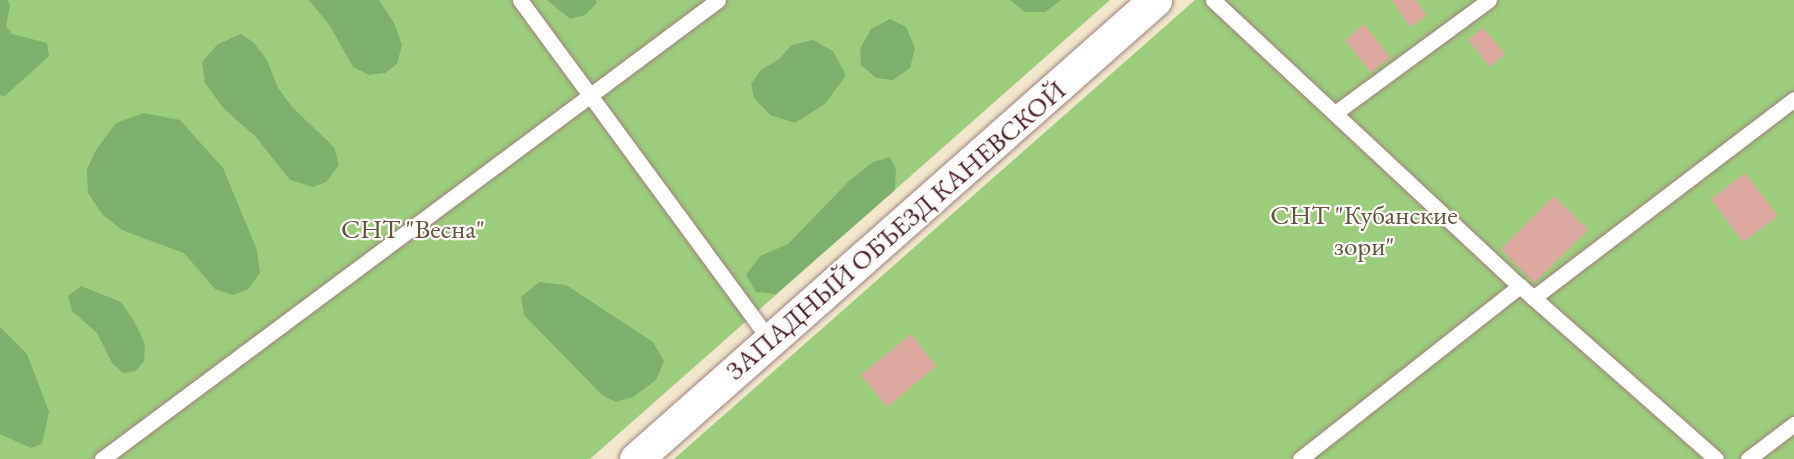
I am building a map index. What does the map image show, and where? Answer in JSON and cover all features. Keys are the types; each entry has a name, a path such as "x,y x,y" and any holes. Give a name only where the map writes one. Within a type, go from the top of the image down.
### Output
{"main road":[{"name":"ЗАПАДНЫЙ ОБЪЕЗД КАНЕВСКОЙ","path":"636,459 1155,0"}],"lane":[{"path":"520,0 770,340"},
{"path":"102,459 592,98 718,0"},
{"path":"1213,0 1533,298 1716,459"},
{"path":"1335,113 1489,0"},
{"path":"1533,298 1794,99"},
{"path":"1300,459 1520,286"},
{"path":"1748,459 1794,424"}],"green space":[{"name":"СНТ \"Весна\"","path":"0,0 1110,0 590,459 0,459"},
{"path":"0,0 7,0 10,5 6,26 12,34 47,43 49,56 5,96 0,95"},
{"path":"309,0 379,0 394,23 402,45 397,64 385,73 369,75 353,67 330,26"},
{"path":"547,0 596,0 597,3 585,15 570,19"},
{"path":"1010,0 1061,0 1045,12 1025,12"},
{"name":"СНТ \"Кубанские зори\"","path":"1195,0 1794,0 1794,459 674,459"},
{"path":"890,19 906,27 915,48 910,68 893,80 876,78 861,65 860,49 871,29"},
{"path":"241,34 253,42 267,60 278,88 293,108 334,147 339,165 326,182 313,187 290,180 255,136 224,109 205,83 202,62 218,44"},
{"path":"813,40 833,51 846,75 826,103 795,123 770,115 754,98 751,84 761,70 779,59 792,45"},
{"path":"144,113 180,120 223,168 257,250 260,273 248,289 233,295 215,289 184,253 122,230 102,214 88,193 87,169 96,150 116,123"},
{"path":"890,157 896,169 895,190 776,294 756,292 746,275 760,256 788,244 848,182 873,162"},
{"path":"539,282 566,285 653,342 664,361 656,380 633,397 616,402 602,395 524,315 521,297"},
{"path":"81,286 121,302 134,321 145,344 144,361 136,371 123,373 112,363 97,333 72,311 68,296"},
{"path":"0,327 27,354 49,412 42,444 31,448 0,434"}],"building":[{"path":"1392,0 1416,0 1427,16 1410,27"},
{"path":"1364,24 1390,57 1371,73 1345,40"},
{"path":"1483,28 1505,54 1490,67 1468,40"},
{"path":"1745,173 1778,216 1743,242 1711,199"},
{"path":"1554,196 1588,230 1534,283 1501,249"},
{"path":"911,334 936,366 887,407 861,375"}]}
